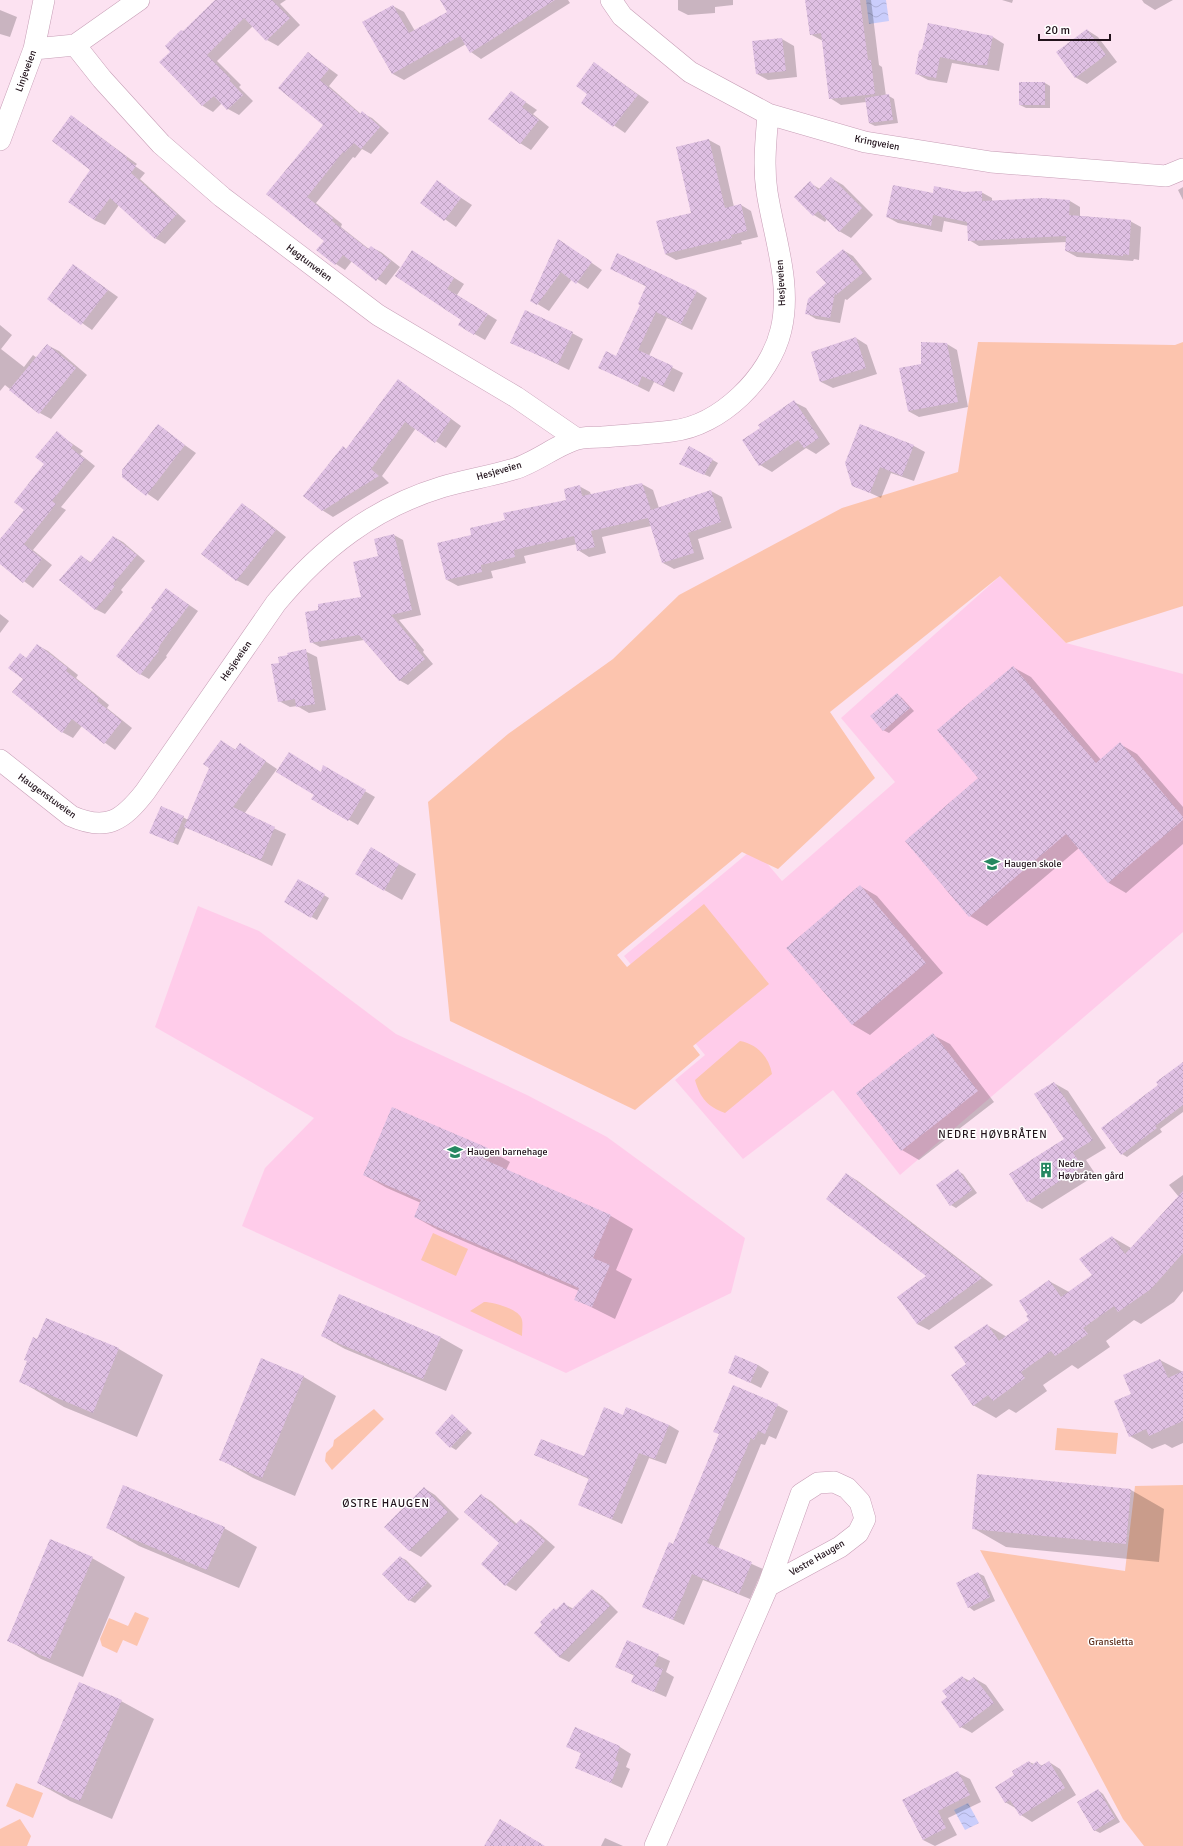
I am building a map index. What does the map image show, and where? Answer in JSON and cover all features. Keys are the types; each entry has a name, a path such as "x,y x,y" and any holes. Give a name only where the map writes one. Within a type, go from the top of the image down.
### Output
{"street":[{"name":"Linjeveien","path":"0,140 34,49 44,0"},
{"path":"34,49 74,45 139,0"},
{"name":"Kringveien","path":"611,0 622,16 690,72 768,114 865,142 991,162 1166,176 1183,169"},
{"name":"Høgtunveien","path":"74,45 102,79 161,144 222,197 378,315 516,397 577,439"},
{"name":"Hesjeveien","path":"121,818 132,808 145,792 276,603 300,574 335,543 369,519 401,502 442,487 516,468 577,439 675,431 707,421 728,407 749,389 771,357 781,331 784,300 783,277 767,191 765,165 768,114"},
{"name":"Haugenstuveien","path":"0,760 71,816 82,821 96,823 111,822 121,818"},
{"name":"Vestre Haugen","path":"655,1846 768,1586 801,1494 818,1483 834,1482 847,1488 860,1502 865,1519 858,1533 840,1547 768,1586"}],"shaded area":[{"name":"Haugen skole","path":"1000,576 1066,643 1183,674 1183,932 900,1175 833,1090 743,1159 675,1080 705,1055 624,956 754,848 782,881 895,782 841,718"},
{"name":"Haugen barnehage","path":"198,906 259,931 396,1034 527,1095 607,1137 745,1238 731,1293 566,1373 242,1226 265,1168 314,1118 155,1027"}],"green space":[{"path":"978,342 1175,345 1183,342 1183,606 1066,643 1000,576 830,712 875,778 778,869 742,852 617,955 627,967 704,904 769,984 693,1046 700,1055 635,1110 450,1021 428,802 508,734 613,659 679,595 842,508 958,472"},
{"path":"740,1041 752,1045 761,1052 768,1062 772,1074 725,1113 709,1105 699,1092 695,1080"},
{"path":"433,1233 468,1249 456,1276 421,1260"},
{"path":"484,1302 493,1303 511,1309 520,1316 522,1320 522,1336 470,1311"},
{"path":"374,1409 384,1419 332,1470 325,1461 326,1453 333,1446 334,1440"},
{"path":"1057,1428 1118,1433 1116,1454 1055,1450"},
{"name":"Gransletta","path":"1183,1485 1183,1846 1144,1846 1123,1819 980,1550 1125,1571 1135,1486"},
{"path":"135,1612 149,1618 137,1646 123,1640 117,1653 102,1646 100,1639 109,1618 128,1626"},
{"path":"16,1783 43,1793 33,1818 6,1806"},
{"path":"20,1819 31,1836 27,1846 0,1846 0,1829"}],"water":[{"path":"866,0 886,0 889,21 869,24"},
{"path":"968,1803 979,1823 965,1830 954,1810"}],"building":[{"path":"215,0 272,0 290,18 266,41 244,18 207,55 231,79 229,80 243,95 227,110 214,96 202,106 159,62 170,52 165,46"},
{"path":"440,0 555,0 470,53 460,36 392,74 362,22 393,5 409,33 447,12"},
{"path":"805,0 860,0 868,60 871,60 875,94 829,99 821,33 810,35"},
{"path":"928,23 993,36 987,65 979,65 940,57 936,78 915,74 919,51 922,49"},
{"path":"1087,29 1106,55 1075,78 1056,52"},
{"path":"782,38 786,71 756,74 752,41"},
{"path":"308,52 329,69 320,80 360,114 362,111 380,127 361,149 354,143 344,153 343,152 307,197 333,218 332,221 368,249 371,246 391,261 376,281 343,255 335,265 316,250 324,241 266,194 323,125 278,88"},
{"path":"594,62 638,95 613,127 581,103 587,94 576,86"},
{"path":"1019,82 1045,82 1045,105 1019,105"},
{"path":"511,91 526,102 522,107 539,120 520,144 488,119"},
{"path":"889,94 893,120 869,123 865,98"},
{"path":"71,115 127,157 126,159 136,166 131,173 177,214 155,239 110,198 94,220 68,202 90,170 52,141"},
{"path":"709,139 725,208 741,204 747,231 731,235 732,238 665,254 656,221 691,213 676,147"},
{"path":"831,177 862,208 839,232 818,211 813,216 794,197 810,181 818,190"},
{"path":"437,180 461,198 444,221 420,203"},
{"path":"893,185 933,193 934,186 964,192 982,191 982,201 1042,198 1070,200 1069,215 1131,220 1129,255 1123,254 1123,256 1065,251 1066,236 968,241 967,222 933,215 931,226 886,217"},
{"path":"558,239 592,262 576,284 561,272 537,305 530,301"},
{"path":"843,249 863,273 836,295 835,293 830,318 805,314 808,299 826,283 816,272"},
{"path":"412,250 454,278 447,289 488,314 474,335 458,325 461,320 395,276"},
{"path":"617,253 697,291 681,324 656,312 638,350 673,366 663,386 642,376 638,386 598,368 606,351 616,356 640,305 638,304 646,286 610,269"},
{"path":"73,264 108,290 81,325 47,299"},
{"path":"525,310 573,332 558,364 510,343"},
{"path":"856,337 866,368 820,382 811,352"},
{"path":"921,342 947,343 958,402 908,411 899,368 921,364"},
{"path":"47,344 76,368 39,414 9,390"},
{"path":"398,379 451,419 435,443 405,422 371,469 379,476 322,511 303,496 343,446 346,449"},
{"path":"794,400 819,438 804,448 798,440 759,466 742,440 760,428 758,425"},
{"path":"158,424 185,445 146,496 122,477 122,470"},
{"path":"860,424 914,445 902,476 880,467 870,493 852,486 845,463"},
{"path":"57,431 73,445 71,448 85,459 52,501 56,504 24,544 42,559 23,583 0,564 0,539 24,510 14,502 44,464 35,457"},
{"path":"689,446 713,459 704,475 679,464"},
{"path":"642,483 651,510 711,490 721,522 688,533 694,553 662,563 648,518 591,531 595,547 577,551 574,536 514,550 515,557 481,565 482,572 446,580 437,543 471,535 470,528 505,520 503,513 566,500 564,489 580,485 582,496"},
{"path":"242,503 276,530 236,581 201,554"},
{"path":"394,534 412,610 391,615 416,645 415,647 425,659 399,681 359,635 310,643 305,612 318,610 318,604 361,597 353,562 378,556 374,539"},
{"path":"113,536 137,555 113,584 115,586 95,610 59,580 81,555 90,563"},
{"path":"166,588 189,605 160,645 159,651 140,675 116,656 153,609 151,608"},
{"path":"37,644 68,668 66,671 99,698 97,701 122,721 104,744 72,719 62,733 12,692 23,679 8,668 20,653 26,658"},
{"path":"306,649 315,704 296,707 295,699 278,702 271,664 279,663 278,657 288,655 287,653"},
{"path":"1013,666 1096,763 1120,742 1183,817 1183,820 1108,883 1066,834 969,917 905,841 978,778 937,730"},
{"path":"897,693 910,708 883,731 870,716"},
{"path":"221,740 235,750 240,743 266,761 233,807 275,827 261,860 184,827 209,768 203,764"},
{"path":"289,752 321,772 323,765 366,790 348,821 311,799 314,795 276,772"},
{"path":"161,806 184,816 173,843 149,833"},
{"path":"371,847 399,864 384,891 355,874"},
{"path":"298,879 325,894 311,918 284,902"},
{"path":"860,885 926,963 852,1025 786,948"},
{"path":"933,1033 978,1091 901,1151 856,1093"},
{"path":"1183,1062 1183,1105 1155,1126 1157,1128 1121,1155 1101,1128 1158,1085 1156,1082"},
{"path":"1054,1082 1093,1140 1073,1152 1082,1167 1027,1202 1009,1174 1064,1139 1034,1094"},
{"path":"392,1107 488,1148 483,1159 611,1215 593,1258 610,1265 592,1307 574,1300 579,1288 414,1217 421,1200 363,1175"},
{"path":"958,1169 972,1190 950,1206 936,1185"},
{"path":"846,1173 982,1278 917,1324 897,1297 926,1276 826,1199"},
{"path":"1183,1191 1183,1253 1151,1289 1118,1312 1114,1306 1083,1328 1088,1334 1055,1356 1051,1351 1021,1372 1025,1378 993,1401 988,1395 973,1406 951,1375 966,1364 954,1347 987,1324 999,1341 1029,1320 1026,1316 1028,1315 1019,1301 1049,1280 1061,1297 1092,1275 1079,1259 1112,1236 1125,1254"},
{"path":"339,1294 441,1337 423,1379 321,1336"},
{"path":"46,1318 119,1348 93,1413 19,1382 27,1361 24,1360 33,1337 37,1339"},
{"path":"735,1355 758,1365 750,1383 728,1373"},
{"path":"261,1358 304,1376 262,1478 219,1460"},
{"path":"1160,1359 1168,1378 1183,1371 1183,1421 1149,1436 1146,1429 1129,1437 1114,1401 1131,1394 1123,1375"},
{"path":"733,1385 778,1404 765,1434 758,1431 754,1440 751,1438 707,1543 752,1562 739,1594 692,1574 673,1620 642,1607 669,1542 673,1544 719,1434 713,1432"},
{"path":"604,1407 623,1415 626,1407 669,1425 655,1459 639,1453 612,1519 578,1505 589,1478 534,1455 541,1439 584,1456"},
{"path":"452,1414 468,1429 450,1448 435,1433"},
{"path":"977,1474 1131,1489 1126,1544 972,1529"},
{"path":"123,1485 225,1527 207,1570 106,1528"},
{"path":"424,1487 448,1512 409,1551 384,1527"},
{"path":"481,1494 515,1525 521,1519 545,1541 505,1586 481,1564 499,1543 464,1512"},
{"path":"50,1539 93,1557 50,1659 7,1641"},
{"path":"400,1556 427,1583 409,1601 382,1574"},
{"path":"978,1572 990,1597 968,1608 956,1583"},
{"path":"592,1589 610,1606 559,1657 534,1633 542,1625 540,1622 554,1608 556,1610 564,1602 571,1610"},
{"path":"627,1640 659,1654 654,1666 663,1669 654,1692 631,1682 634,1675 615,1667"},
{"path":"962,1676 967,1682 974,1677 994,1703 960,1728 941,1702 947,1697 942,1691"},
{"path":"79,1682 122,1700 80,1801 37,1783"},
{"path":"575,1727 620,1746 615,1760 619,1762 611,1783 575,1768 581,1753 566,1747"},
{"path":"1029,1761 1032,1765 1037,1761 1041,1766 1049,1761 1065,1788 1020,1816 1010,1800 1005,1803 995,1787 1014,1775 1012,1771"},
{"path":"958,1771 970,1795 938,1811 946,1828 923,1840 902,1800"},
{"path":"1098,1789 1115,1818 1094,1831 1077,1802"},
{"path":"500,1819 545,1846 484,1846"}],"place":[{"name":"Haugen skole","path":"992,864"},
{"name":"Haugen barnehage","path":"455,1152"},
{"name":"Nedre Høybråten gård","path":"1046,1170"}],"district":[{"name":"NEDRE HØYBRÅTEN","path":"993,1134"},
{"name":"ØSTRE HAUGEN","path":"386,1503"}]}
